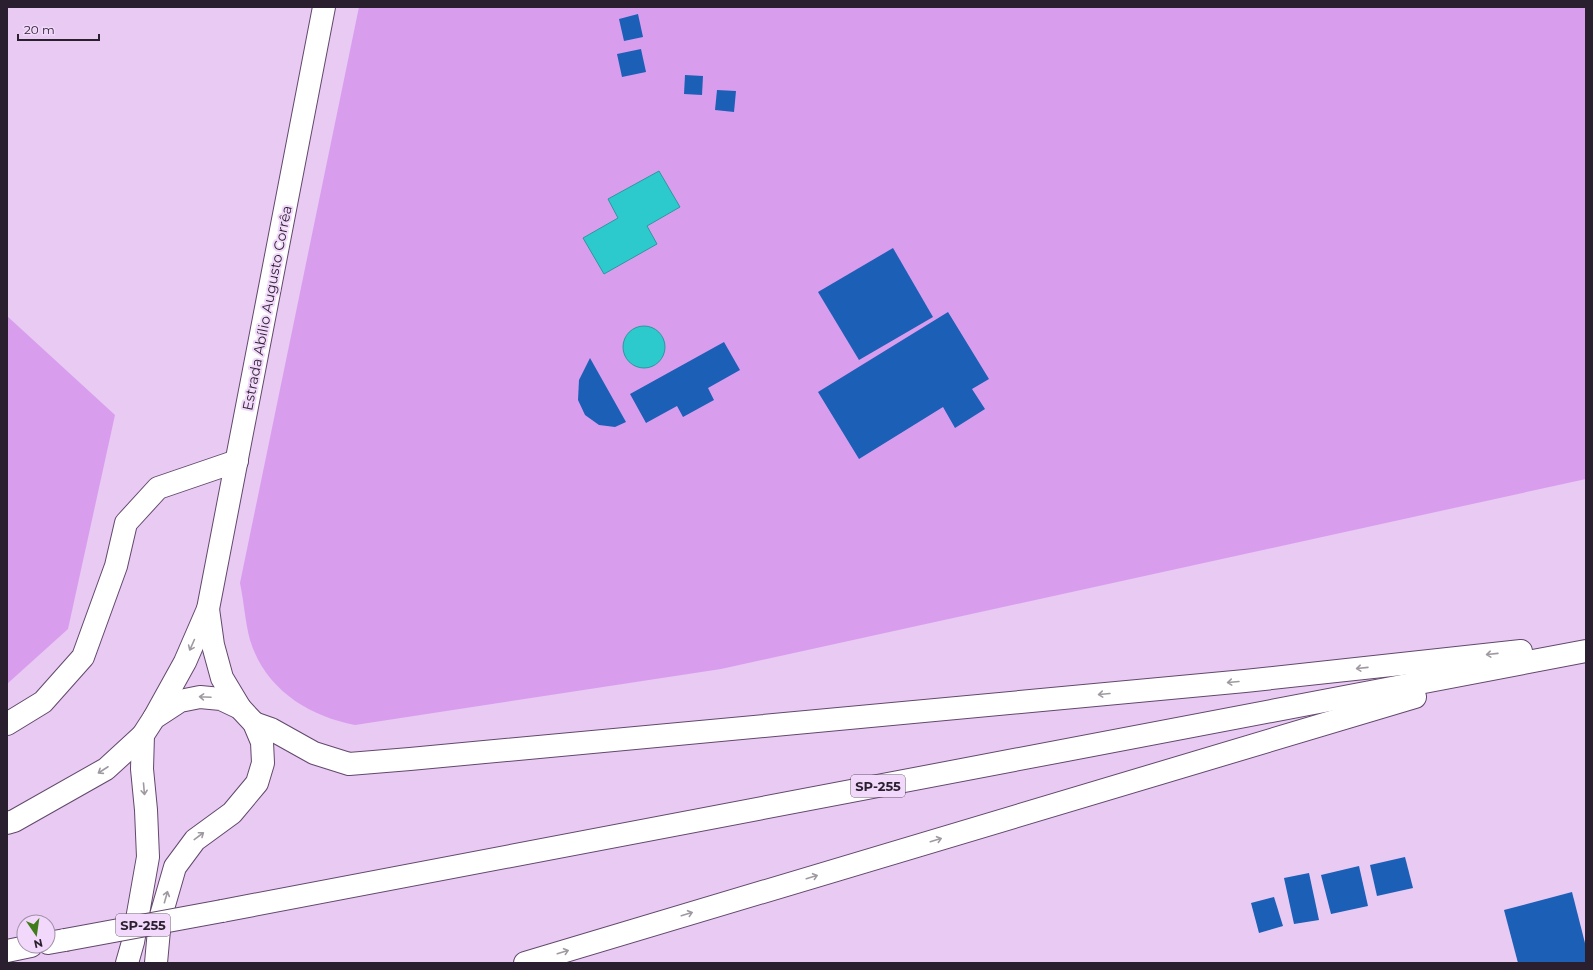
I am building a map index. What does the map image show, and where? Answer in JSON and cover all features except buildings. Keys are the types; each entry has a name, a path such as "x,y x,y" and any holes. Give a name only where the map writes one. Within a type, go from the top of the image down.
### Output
{"main road":[{"name":"Estrada Abílio Augusto Corrêa","path":"149,726 184,662 208,609 324,7"},
{"path":"7,724 43,702 83,657 116,566 126,523 158,488 237,461"},
{"name":"Estrada Abílio Augusto Corrêa","path":"156,963 160,919 175,867 195,840 232,813 257,783 264,763 262,742 222,678 213,645 208,609"},
{"path":"7,823 14,821 106,769 149,726 180,701 200,696 221,699 247,716 314,753 349,764 1237,682 1586,644"},
{"name":"SP-255","path":"56,941 222,911 1586,652"},
{"path":"525,963 1534,662"},
{"path":"127,963 133,942 148,857 146,810 142,769 149,726"}],"shaded area":[{"path":"359,7 1586,7 1586,479 721,669 355,725 321,715 290,698 266,673 250,640 240,583"},
{"path":"659,171 680,207 647,226 657,244 604,274 583,238 618,218 608,199"},
{"path":"7,316 115,415 68,629 7,684"},
{"path":"644,326 659,332 665,347 659,362 644,368 629,362 623,347 629,332"}]}
